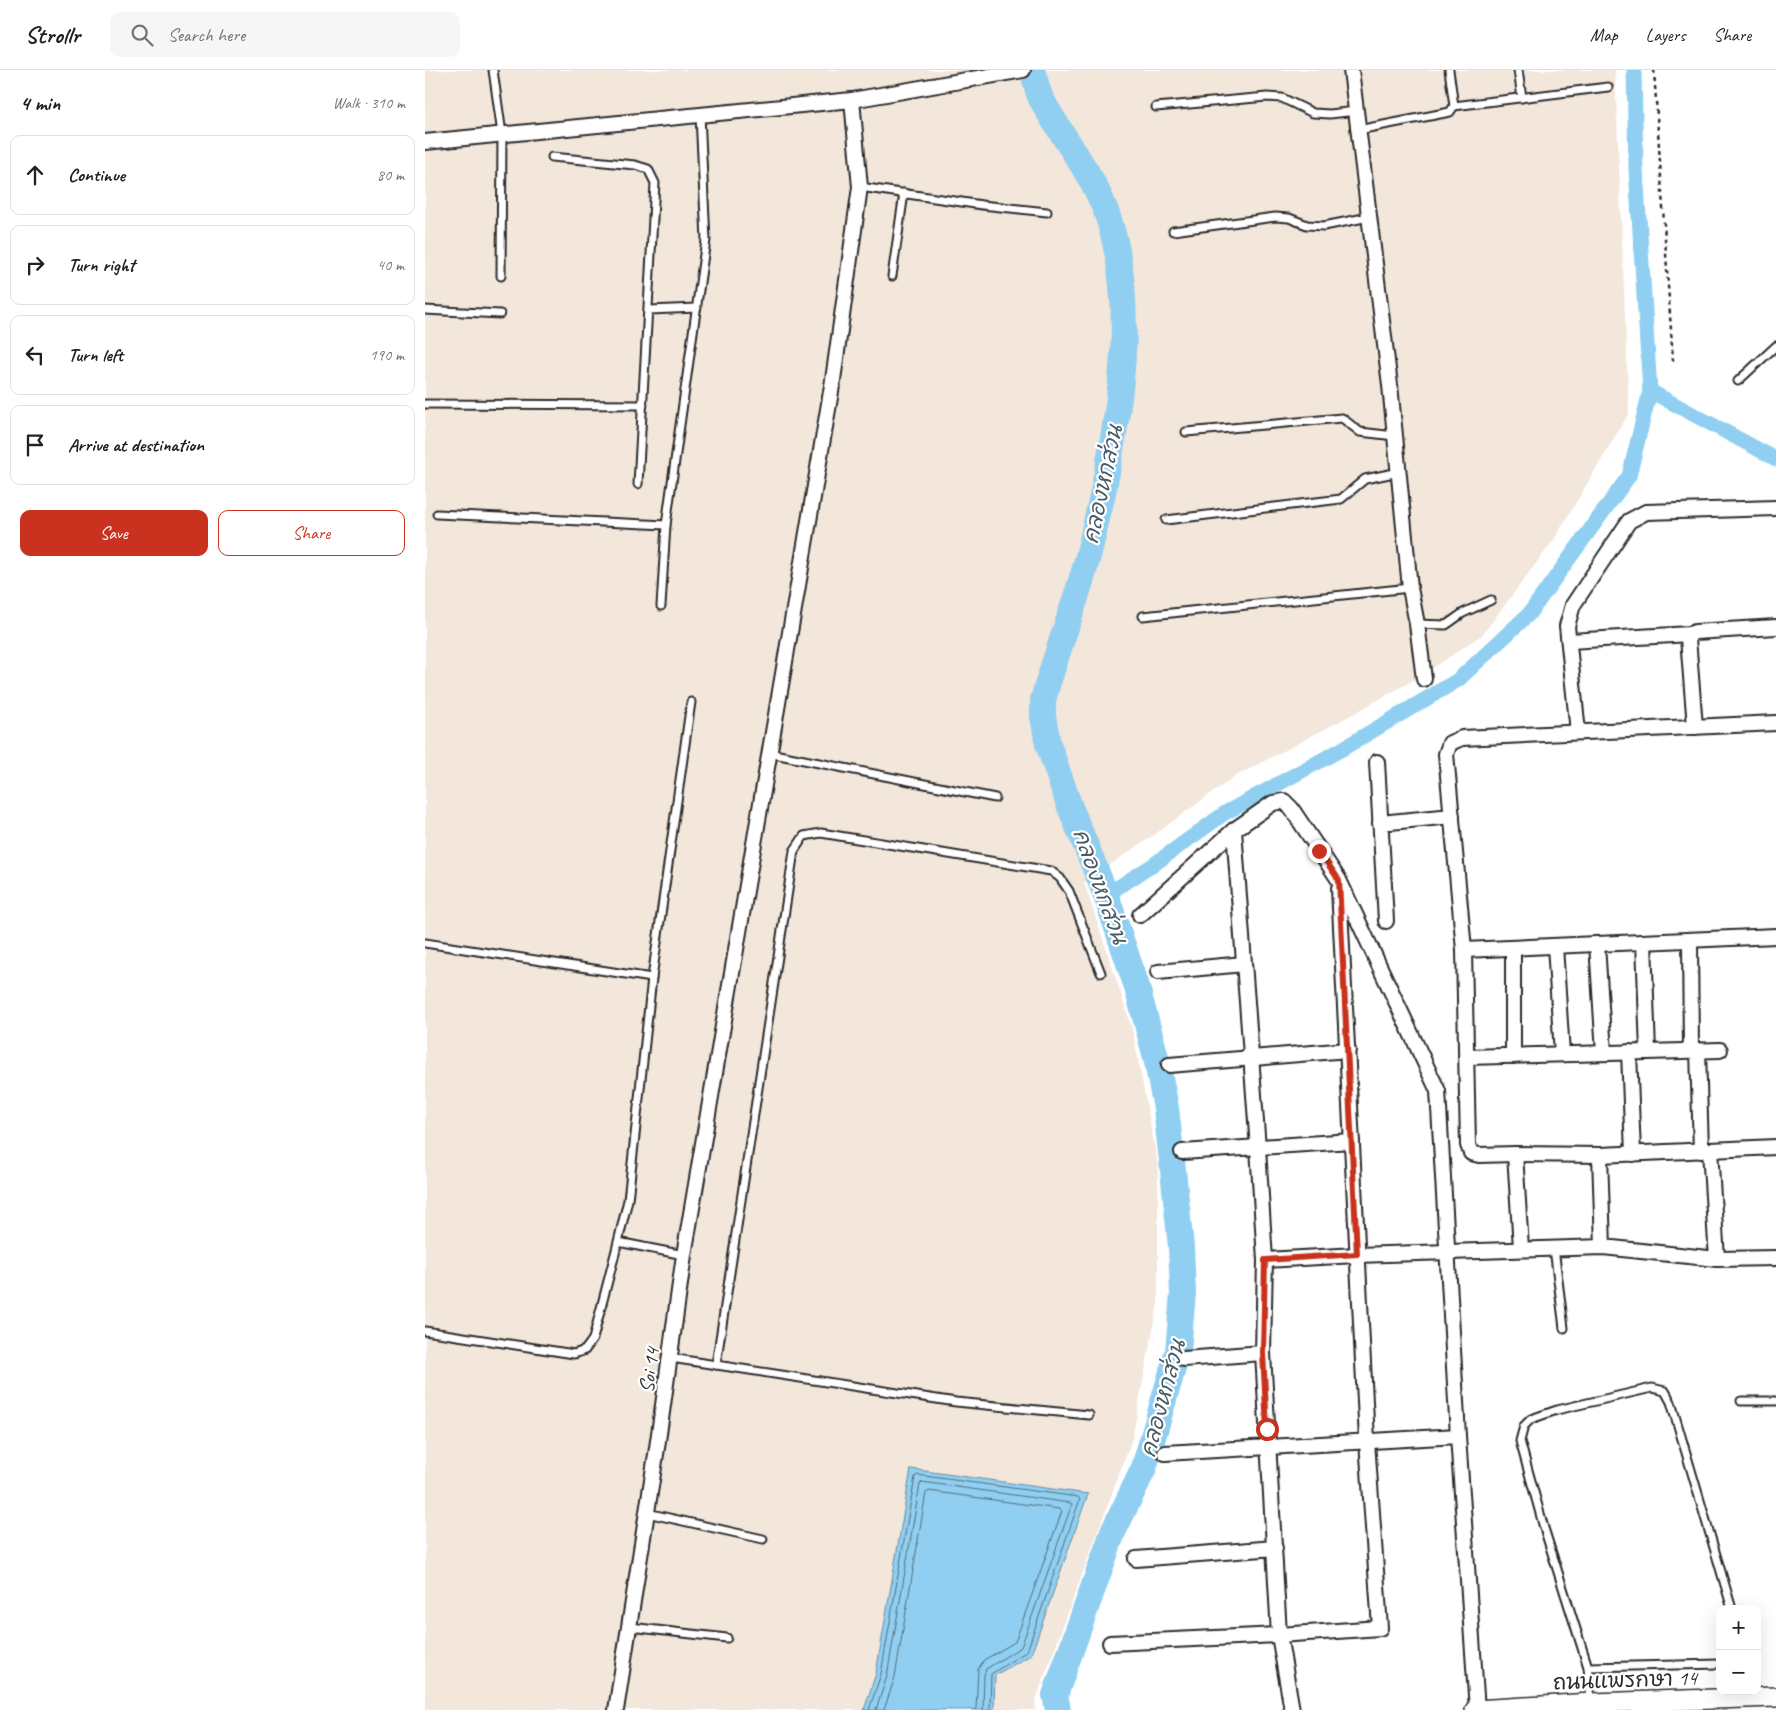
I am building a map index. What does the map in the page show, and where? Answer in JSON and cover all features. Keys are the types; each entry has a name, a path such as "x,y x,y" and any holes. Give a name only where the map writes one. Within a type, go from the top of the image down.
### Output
{"main road":[{"name":"ถนนแพรกษา 14","path":"1477,1710 1766,1695"}],"street":[{"path":"425,142 852,100 984,74 1023,70"},
{"path":"1351,70 1400,472 1410,588 1424,679"},
{"name":"Soi 14","path":"616,1710 671,1358 684,1255 833,380 860,187 852,100"},
{"path":"1578,732 1567,626 1573,605 1629,522 1646,512 1776,508"},
{"path":"1569,641 1690,634 1695,632 1776,626"},
{"path":"1690,634 1688,638 1695,726"},
{"path":"1776,723 1462,738 1450,743 1446,754 1464,950 1468,1145 1471,1153 1479,1155 1600,1156 1776,1147"},
{"path":"1377,762 1386,921"},
{"path":"1140,915 1234,830 1273,803 1284,801 1291,808 1339,880 1438,1090 1458,1436 1477,1710"},
{"path":"1380,823 1452,816"},
{"path":"1234,830 1252,1058 1265,1260 1263,1353 1279,1635 1292,1710"},
{"path":"1110,1643 1380,1628 1367,1441 1339,880"},
{"path":"1464,950 1776,936"},
{"path":"1690,940 1695,1050 1717,1259"},
{"path":"1644,942 1648,1052"},
{"path":"1597,944 1604,1053"},
{"path":"1555,946 1562,1054"},
{"path":"1513,948 1513,1056"},
{"path":"1158,972 1244,964"},
{"path":"1169,1065 1347,1050"},
{"path":"1466,1057 1720,1050"},
{"path":"1629,1052 1633,1154"},
{"path":"1182,1152 1352,1141"},
{"path":"1515,1154 1521,1248"},
{"path":"1600,1156 1603,1247"},
{"path":"1265,1260 1357,1254 1447,1253 1521,1248 1603,1247 1717,1259 1776,1258"},
{"path":"1184,1359 1263,1353"},
{"path":"1165,1453 1458,1436"},
{"path":"1136,1559 1275,1548"}],"lane":[{"path":"493,70 502,134 501,276"},
{"path":"1358,130 1450,112 1454,106 1449,70"},
{"path":"1519,70 1522,98"},
{"path":"1454,106 1608,87"},
{"path":"1156,107 1267,97 1281,98 1313,113 1330,114 1356,111"},
{"path":"661,606 666,525 706,240 700,115"},
{"path":"552,156 635,165 648,169 655,182 638,484"},
{"path":"860,187 982,205 1047,212"},
{"path":"892,276 904,193"},
{"path":"1173,231 1275,218 1289,218 1307,225 1324,226 1369,218"},
{"path":"649,310 697,308"},
{"path":"425,310 501,314"},
{"path":"1739,381 1776,346"},
{"path":"425,404 643,405"},
{"path":"1186,432 1341,418 1361,432 1395,436"},
{"path":"1166,520 1341,499 1365,479 1400,472"},
{"path":"437,514 666,525"},
{"path":"1143,616 1410,588"},
{"path":"1417,624 1446,625 1491,600"},
{"path":"425,1330 574,1354 585,1350 593,1339 628,1200 652,978 691,702"},
{"path":"768,753 995,798"},
{"path":"716,1365 794,851 804,836 821,833 1051,871 1060,878 1069,892 1101,973"},
{"path":"425,943 652,978"},
{"path":"618,1242 684,1255"},
{"path":"1554,1248 1563,1328"},
{"path":"671,1358 957,1402 1089,1416"},
{"path":"1591,1703 1588,1668 1544,1528 1520,1441 1524,1426 1531,1419 1557,1410 1653,1388 1665,1391 1671,1402 1731,1605"},
{"path":"1741,1401 1776,1401"},
{"path":"647,1514 763,1539"},
{"path":"630,1627 727,1638"},
{"path":"1588,1668 1716,1664"}],"path":[{"path":"1654,70 1673,361"}],"shaded area":[{"path":"425,70 1615,70 1629,413 1553,541 1482,635 1422,675 1234,777 1144,842 1084,882 1132,1028 1158,1165 1158,1303 1132,1439 1035,1702 1036,1710 425,1710"}],"water":[{"path":"911,1469 1088,1494 1031,1655 995,1675 994,1710 864,1710 876,1673"}],"waterway":[{"name":"คลองหกส่วน","path":"1032,70 1041,98 1088,174 1109,220 1117,253 1124,323 1120,394 1109,464 1090,550 1043,700 1043,716 1048,744 1070,807 1106,895 1136,984 1156,1057 1166,1108 1181,1247 1183,1293 1178,1351 1144,1468 1113,1532 1055,1695 1058,1710"},
{"path":"1106,895 1153,865 1225,813 1342,749 1458,680 1529,614 1629,476 1650,391 1636,169 1634,70"},
{"path":"1650,391 1776,459"}],"route":[{"path":"1267,1429 1263,1353 1265,1260 1357,1254 1339,880 1319,851"}]}
